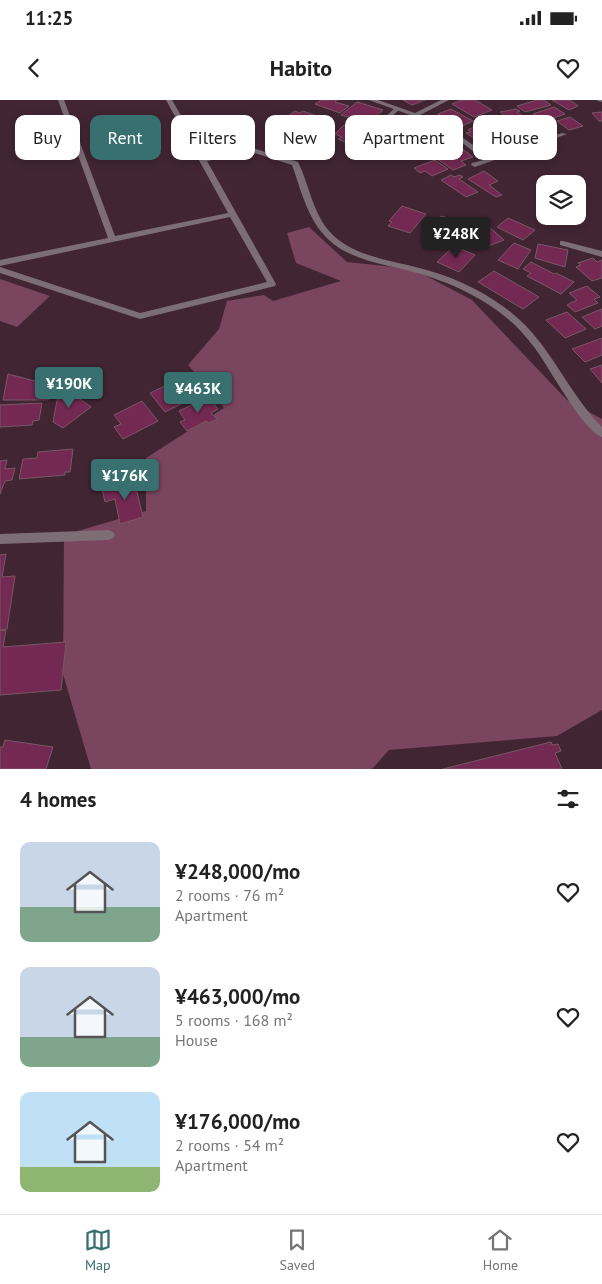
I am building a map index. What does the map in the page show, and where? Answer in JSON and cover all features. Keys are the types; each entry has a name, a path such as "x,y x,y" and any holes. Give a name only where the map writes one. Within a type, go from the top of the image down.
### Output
{"street":[{"path":"61,100 112,239"},
{"path":"169,100 177,115"},
{"path":"372,100 415,115 446,100"},
{"path":"390,115 397,109"},
{"path":"557,136 564,134"},
{"path":"255,151 295,164 322,228 341,244 366,257 441,277 510,316 532,336 589,421 602,432"},
{"path":"0,270 140,316 272,284 202,160"},
{"path":"475,165 489,160"},
{"path":"0,263 232,214"},
{"path":"564,243 602,254"},
{"path":"0,539 109,535"}],"shaded area":[{"path":"309,227 347,262 413,269 472,300 567,400 602,419 602,710 557,736 389,750 372,769 91,769 63,674 64,535 146,511 146,458 224,408 188,365 219,329 227,301 264,295 273,301 341,281 296,263 287,233"},
{"path":"0,279 50,296 17,327 0,321"}],"building":[{"path":"321,100 337,100 335,102 349,106 340,113 315,104"},
{"path":"403,100 425,100 412,105"},
{"path":"462,100 475,100 492,110 473,116 452,104"},
{"path":"537,100 544,100 551,105 525,112 517,106"},
{"path":"552,100 570,100 578,106 569,110"},
{"path":"357,102 383,110 377,115 341,115"},
{"path":"554,107 565,114 557,117 557,115 533,114"},
{"path":"451,109 462,115 440,115 438,114"},
{"path":"516,109 520,111 517,112 522,115 504,115 500,112"},
{"path":"295,111 300,113 303,111 314,115 290,115"},
{"path":"602,112 602,121 599,121 592,113"},
{"path":"463,116 473,121 463,126"},
{"path":"570,117 583,126 569,130 557,121"},
{"path":"345,125 345,142 338,139 342,137 335,134"},
{"path":"473,128 473,137 466,133 471,132 468,130"},
{"path":"463,150 473,157 461,161 466,165 453,170 439,160 463,160"},
{"path":"435,160 448,169 432,176 425,171 420,173 414,168"},
{"path":"484,171 498,181 489,185 502,195 496,197 468,179"},
{"path":"451,175 454,177 460,175 463,177 459,179 478,192 466,197 441,180"},
{"path":"402,206 426,214 410,233 388,226 392,222 389,221"},
{"path":"441,216 469,224 474,223 479,227 486,224 504,240 481,249 464,233 435,224"},
{"path":"508,218 535,230 523,240 497,227"},
{"path":"514,243 531,250 518,269 498,260"},
{"path":"538,244 568,250 565,267 535,258"},
{"path":"454,246 475,255 459,272 437,262"},
{"path":"593,258 597,262 602,260 602,278 592,281 576,267 581,265 578,263"},
{"path":"531,262 574,282 561,294 527,276 531,273 523,269"},
{"path":"494,271 539,297 523,309 478,282"},
{"path":"587,286 600,297 594,299 598,303 575,312 567,305 577,300 569,293"},
{"path":"602,309 602,326 595,329 582,317"},
{"path":"567,312 586,329 565,338 546,320"},
{"path":"602,338 602,355 585,362 572,349"},
{"path":"602,365 602,383 590,369"},
{"path":"8,374 50,385 48,400 3,400"},
{"path":"184,377 195,390 183,396 187,401 165,412 150,393"},
{"path":"70,392 91,407 63,428 53,422 58,395"},
{"path":"208,397 218,409 211,413 217,419 209,423 206,421 187,431 180,422 185,420 179,411"},
{"path":"142,401 158,421 123,439 114,427 121,424 114,415"},
{"path":"42,403 39,420 33,421 32,425 0,427 0,405"},
{"path":"73,449 70,472 65,472 65,475 19,479 23,459 37,458 38,452"},
{"path":"7,460 5,469 15,468 12,480 5,481 0,494 0,461"},
{"path":"134,480 143,517 120,524 115,499 105,502 102,488"},
{"path":"6,554 2,577 15,576 7,629 0,630 0,555"},
{"path":"6,630 3,647 66,642 61,690 0,695 0,631"},
{"path":"5,740 53,747 46,769 0,769 0,747 3,747"},
{"path":"551,742 552,745 558,744 561,751 555,753 562,769 443,769"}]}
